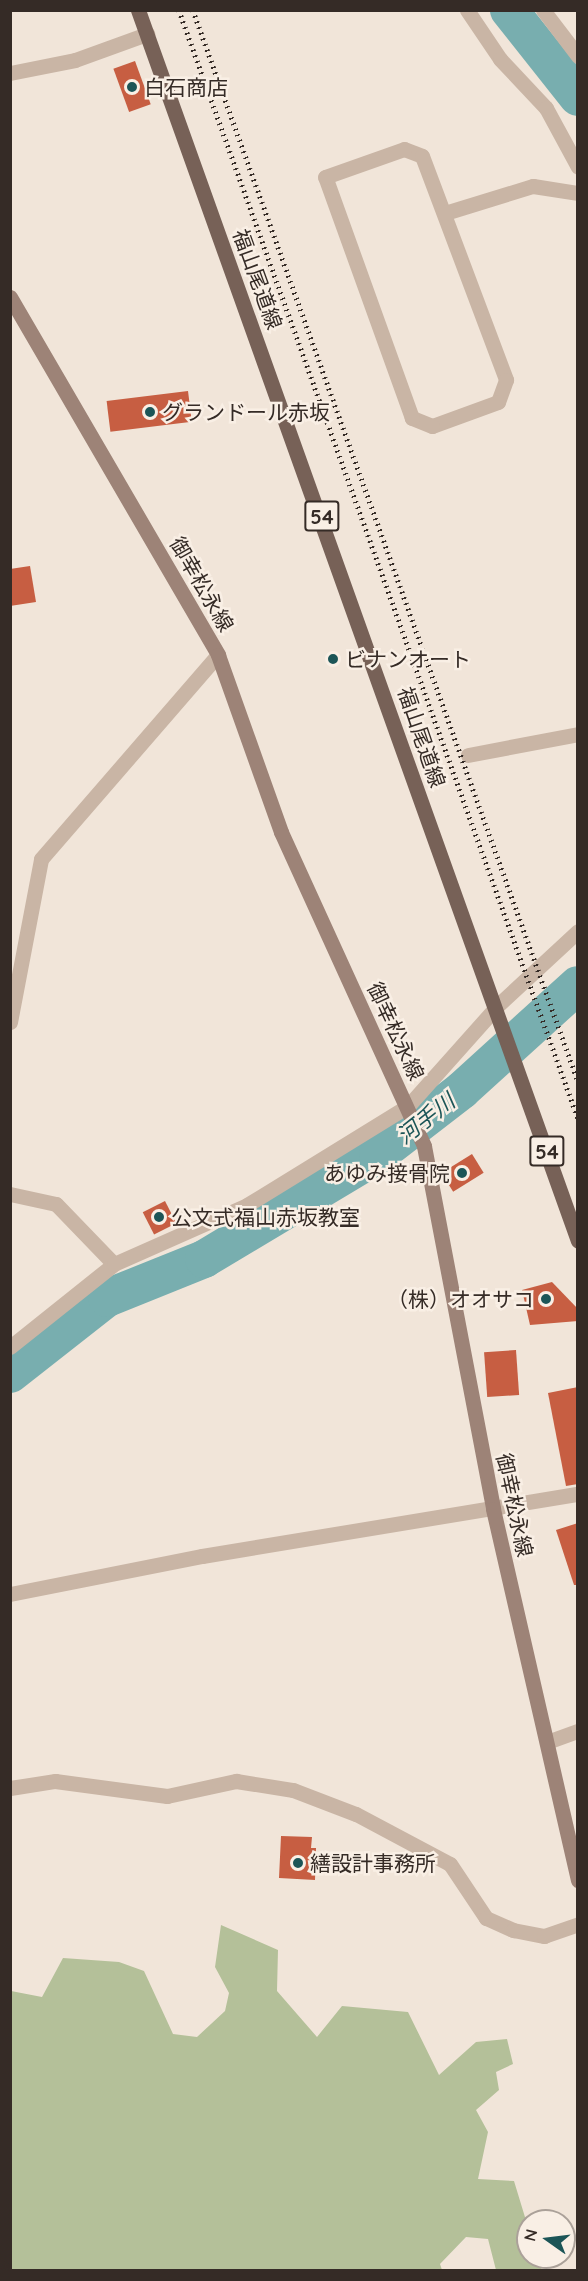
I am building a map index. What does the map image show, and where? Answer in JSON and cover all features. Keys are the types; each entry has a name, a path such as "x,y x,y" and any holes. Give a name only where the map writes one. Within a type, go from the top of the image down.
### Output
{"main road":[{"name":"福山尾道線","path":"138,10 503,1022 578,1241"},
{"name":"御幸松永線","path":"10,297 218,655 281,832 410,1110 421,1139 493,1509 578,1880"}],"street":[{"path":"467,10 500,59 546,108 578,167"},
{"path":"543,10 578,56"},
{"path":"10,72 75,60 147,34"},
{"path":"404,149 422,156 445,213 506,380 498,402 432,426 412,417 325,177 404,149"},
{"path":"445,213 533,186 578,193"},
{"path":"10,1022 41,858 218,655"},
{"path":"468,755 578,734"},
{"path":"10,1347 114,1264 247,1205 410,1110 497,1006 578,931"},
{"path":"10,1194 56,1204 114,1264"},
{"path":"10,1594 201,1556 578,1494"},
{"path":"547,1742 578,1731"},
{"path":"10,1788 55,1781 167,1796 236,1780 293,1790 356,1814 450,1864 486,1918 513,1930 544,1935 578,1924"}],"green space":[{"path":"221,1925 278,1950 277,1991 317,2037 342,2006 408,2012 439,2075 476,2042 507,2039 513,2064 496,2072 499,2090 476,2110 488,2132 478,2179 514,2181 523,2209 516,2209 516,2269 542,2270 496,2270 488,2239 466,2237 440,2264 442,2270 11,2270 11,1991 42,1997 63,1958 119,1962 144,1971 173,2034 197,2037 225,2011 229,1993 215,1967"}],"building":[{"name":"白石商店","path":"135,61 151,104 129,112 113,69"},
{"name":"グランドール赤坂","path":"188,391 192,422 110,432 107,401"},
{"path":"30,566 36,602 10,606 10,569"},
{"name":"あゆみ接骨院","path":"472,1154 484,1173 453,1192 441,1173"},
{"name":"公文式福山赤坂教室","path":"165,1201 176,1223 154,1235 143,1212"},
{"name":"（株）オオサコ","path":"552,1282 578,1309 578,1321 530,1325 522,1290"},
{"name":"（株）オオサコ","path":"516,1350 519,1395 487,1397 484,1352"},
{"path":"578,1387 578,1484 566,1486 548,1393"},
{"path":"578,1523 578,1585 574,1585 556,1530"},
{"name":"繕設計事務所","path":"281,1836 312,1837 311,1848 316,1848 315,1880 279,1878"}],"waterway":[{"name":"河手川","path":"509,10 578,97"},
{"name":"河手川","path":"10,1374 107,1298 204,1259 378,1155 462,1090 578,985"}],"railway":[{"path":"179,10 578,1118"},
{"path":"193,10 578,1081"}],"place":[{"name":"白石商店","path":"132,87"},
{"name":"グランドール赤坂","path":"150,412"},
{"name":"ビナンオート","path":"333,659"},
{"name":"あゆみ接骨院","path":"462,1173"},
{"name":"公文式福山赤坂教室","path":"159,1217"},
{"name":"（株）オオサコ","path":"546,1299"},
{"name":"繕設計事務所","path":"298,1863"}]}
